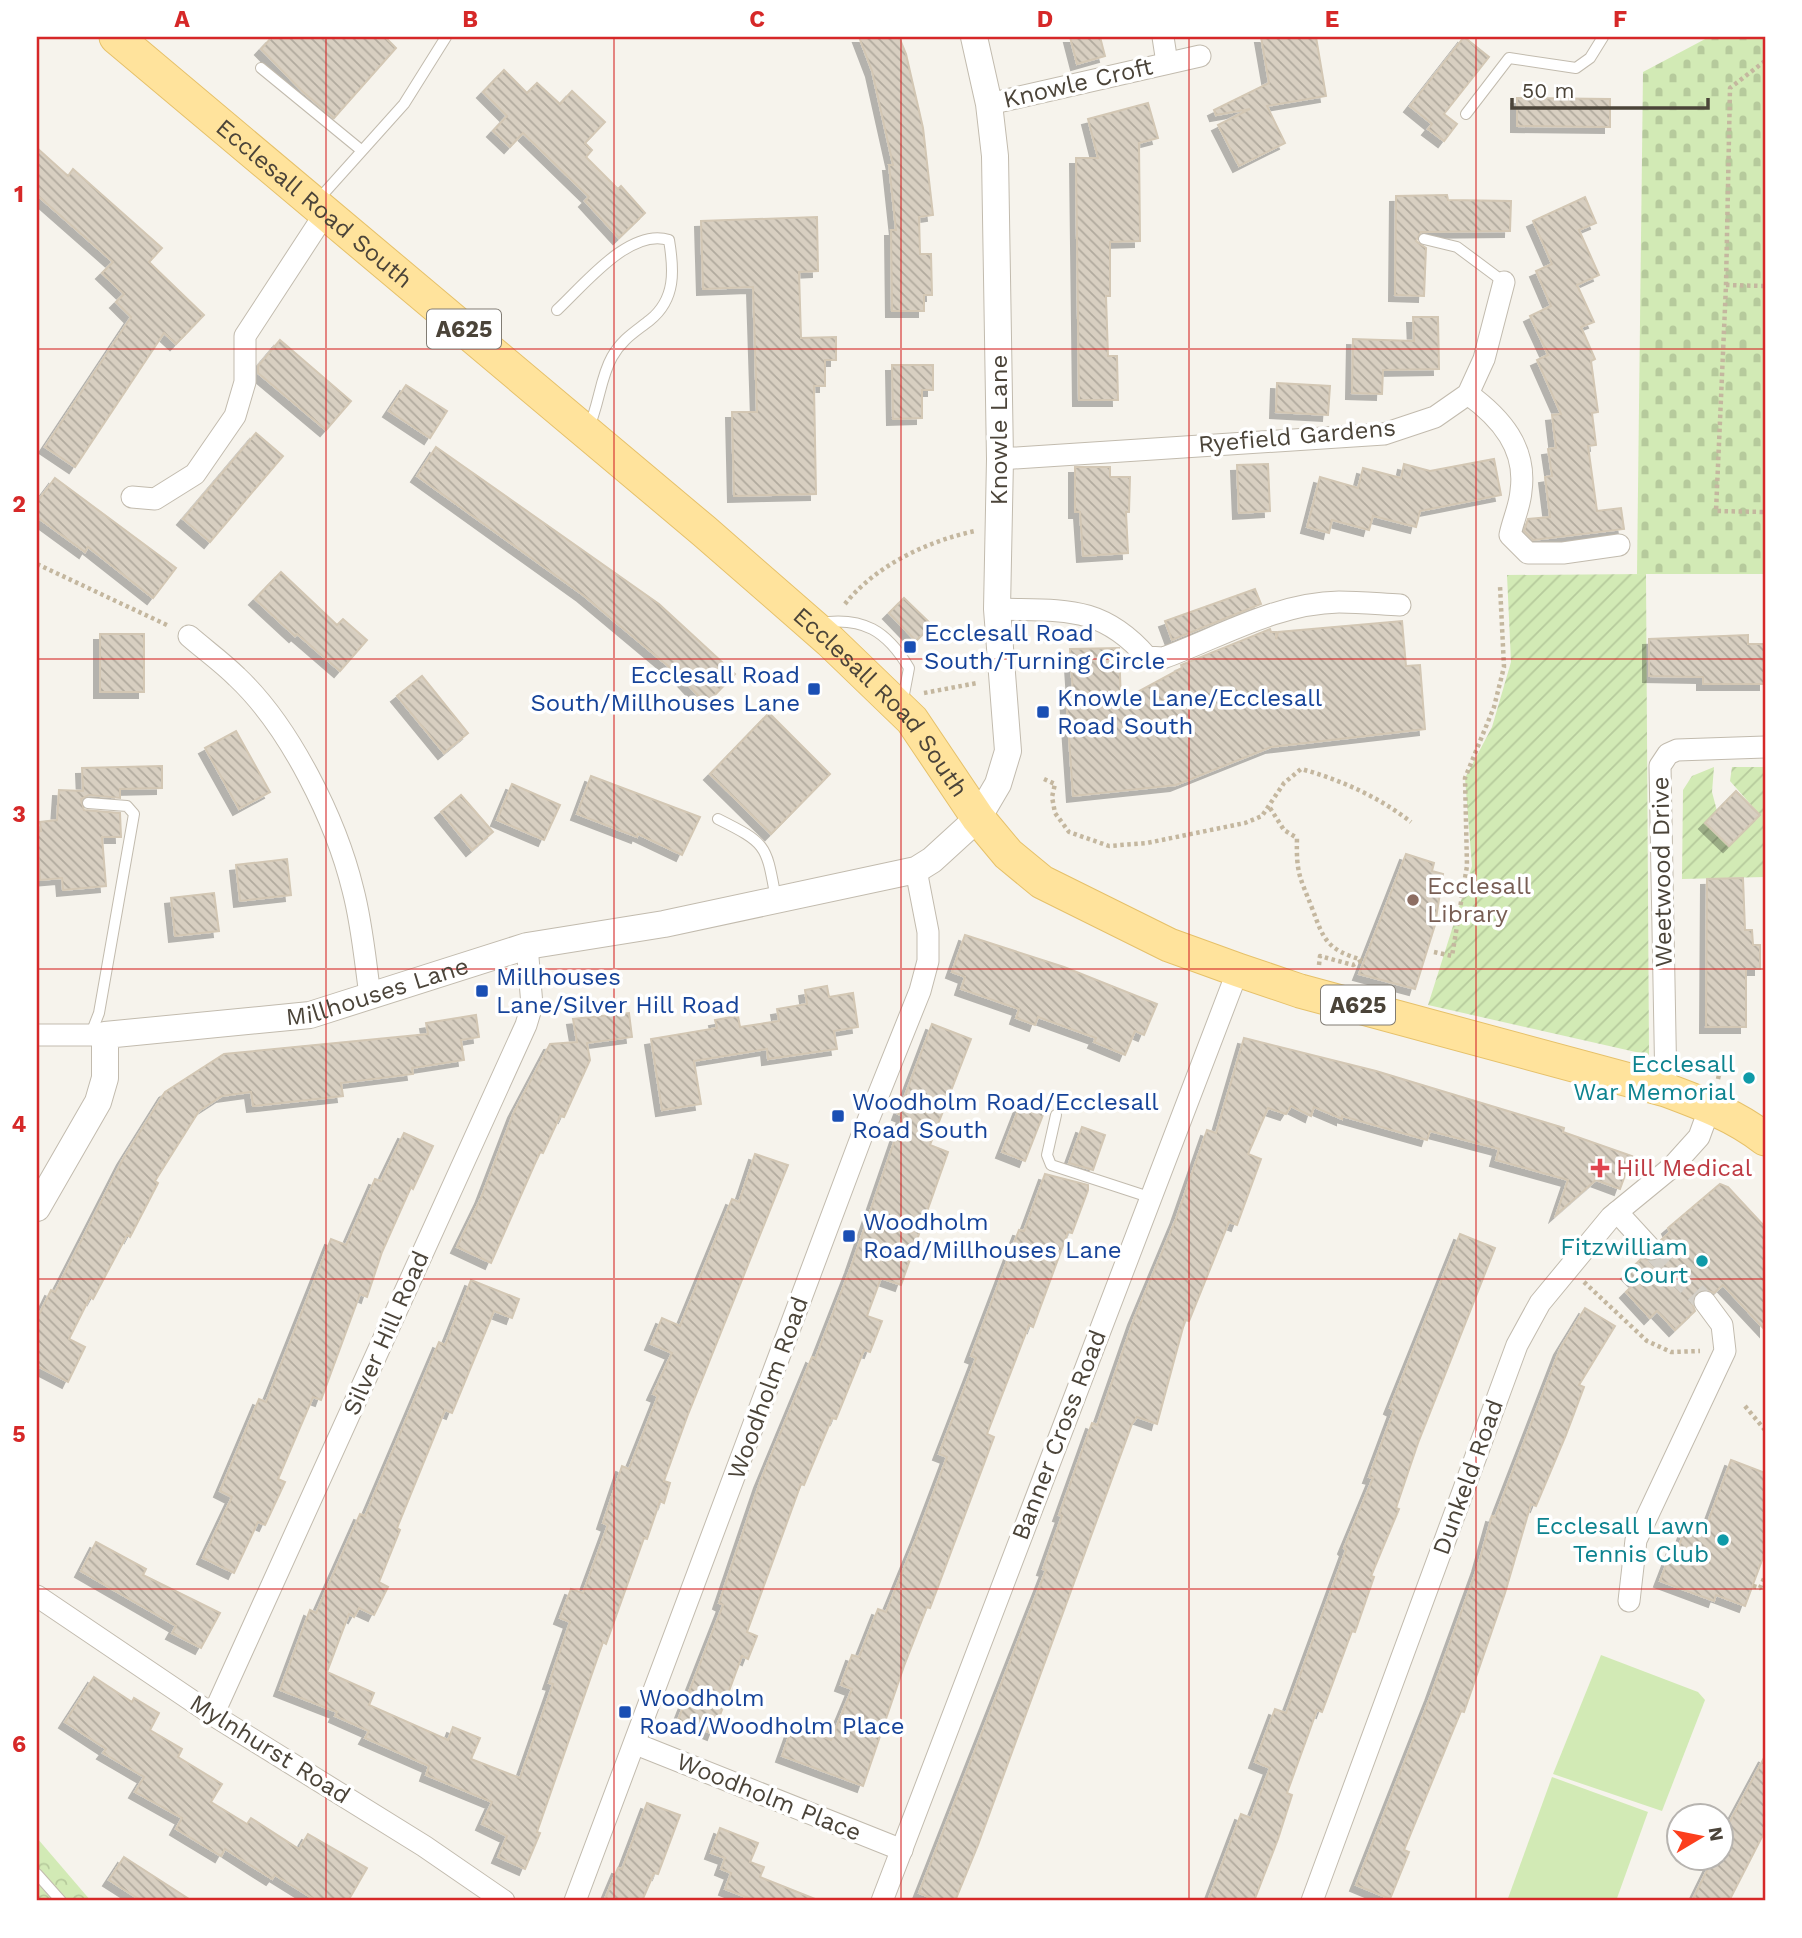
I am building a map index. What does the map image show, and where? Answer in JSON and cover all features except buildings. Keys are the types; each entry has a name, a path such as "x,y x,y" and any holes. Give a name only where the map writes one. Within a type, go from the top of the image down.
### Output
{"main road":[{"name":"Ecclesall Road South","path":"116,37 586,433 820,623 903,702 978,818 1008,854 1042,882 1089,908 1169,945 1238,970 1300,991 1666,1090 1710,1107 1765,1139"}],"street":[{"name":"Knowle Lane","path":"974,37 989,104 998,208 1000,459 997,609 1000,676 1008,751 998,783 978,818"},
{"name":"Knowle Croft","path":"1163,37 1167,63"},
{"name":"Knowle Croft","path":"989,104 1200,57"},
{"path":"132,497 155,499 195,474 235,416 245,382 245,337 320,208"},
{"path":"1504,282 1484,359 1468,394 1493,412 1513,438 1521,466 1521,492 1510,535 1528,554 1563,553 1619,545"},
{"name":"Ryefield Gardens","path":"1000,459 1384,434 1435,417 1468,394"},
{"path":"997,609 1063,611 1107,621 1130,637 1147,657 1163,658 1260,618 1337,602 1400,606"},
{"path":"188,636 238,678 260,703 281,731 317,795 353,887 370,995"},
{"name":"Weetwood Drive","path":"1666,1090 1660,766 1668,754 1677,750 1765,747"},
{"name":"Millhouses Lane","path":"97,1035 310,1015 527,946 777,902 916,870 932,860 978,818"},
{"name":"Woodholm Road","path":"575,1901 854,1158 920,992 928,961 928,932 916,870"},
{"name":"Silver Hill Road","path":"214,1715 526,1025 532,1005 527,946"},
{"name":"Banner Cross Road","path":"882,1901 1238,970"},
{"path":"37,1035 97,1035 105,1078 97,1102 37,1208"},
{"name":"Dunkeld Road","path":"1312,1901 1517,1345 1540,1303 1568,1267 1617,1212 1672,1167 1695,1142 1710,1107"},
{"path":"1617,1212 1651,1249"},
{"path":"1629,1601 1636,1540 1725,1350 1722,1325 1705,1302"},
{"name":"Mylnhurst Road","path":"37,1596 214,1715 424,1846 504,1901"},
{"name":"Woodholm Place","path":"636,1744 902,1850"}],"lane":[{"path":"1465,114 1509,58 1576,68 1591,58 1603,37"},
{"path":"320,208 360,150 404,104 444,38"},
{"path":"261,68 360,150"},
{"path":"557,310 615,256 637,241 655,235 669,240 673,274 667,301 651,319 629,334 610,358 586,433"},
{"path":"1424,239 1457,247 1504,282"},
{"path":"820,623 866,624 894,642 909,668 903,702"},
{"path":"88,803 127,806 134,814 97,1035"},
{"path":"718,819 761,844 768,859 777,902"},
{"path":"1056,1115 1047,1155 1051,1165 1149,1197"},
{"path":"37,1874 61,1901"}],"path":[{"path":"1765,61 1730,88 1726,285 1716,511 1765,512"},
{"path":"1726,285 1765,286"},
{"path":"820,623 857,589 894,562 946,537 999,526"},
{"path":"37,564 188,636"},
{"path":"1434,952 1452,956 1467,866 1465,778 1494,707 1504,667 1499,625 1500,586"},
{"path":"903,702 1000,676"},
{"path":"1044,779 1055,784 1052,797 1055,813 1069,832 1109,846 1147,842 1245,823 1262,816 1270,808 1284,783 1301,769 1347,785 1411,822"},
{"path":"1270,808 1284,830 1297,838 1300,884 1319,932 1329,946 1362,960"},
{"path":"1568,1267 1647,1341 1671,1352 1725,1350"},
{"path":"1745,1406 1765,1430"},
{"path":"1753,1586 1760,1588 1765,1576"}],"green space":[{"path":"1709,37 1765,37 1765,574 1637,574 1643,72"},
{"path":"1646,574 1649,1055 1428,1005 1472,866 1465,778 1492,727 1511,662 1507,575"},
{"path":"1714,767 1712,792 1717,811 1705,823 1729,846 1760,815 1730,781 1732,767 1765,767 1765,877 1682,879 1683,790 1692,776"},
{"path":"1601,1655 1698,1692 1705,1700 1662,1811 1553,1774"},
{"path":"1552,1777 1648,1812 1616,1901 1507,1901"},
{"path":"37,1838 91,1901 37,1901"}],"tunnel":[{"path":"1651,1249 1705,1302"}],"place":[{"name":"Ecclesall Road South/Turning Circle","path":"910,647"},
{"name":"Ecclesall Road South/Millhouses Lane","path":"814,689"},
{"name":"Knowle Lane/Ecclesall Road South","path":"1043,712"},
{"name":"Ecclesall Library","path":"1413,900"},
{"name":"Millhouses Lane/Silver Hill Road","path":"482,991"},
{"name":"Ecclesall War Memorial","path":"1749,1078"},
{"name":"Woodholm Road/Ecclesall Road South","path":"838,1116"},
{"name":"Hill Medical","path":"1600,1168"},
{"name":"Woodholm Road/Millhouses Lane","path":"849,1236"},
{"name":"Fitzwilliam Court","path":"1702,1261"},
{"name":"Ecclesall Lawn Tennis Club","path":"1723,1540"},
{"name":"Woodholm Road/Woodholm Place","path":"625,1712"}]}
